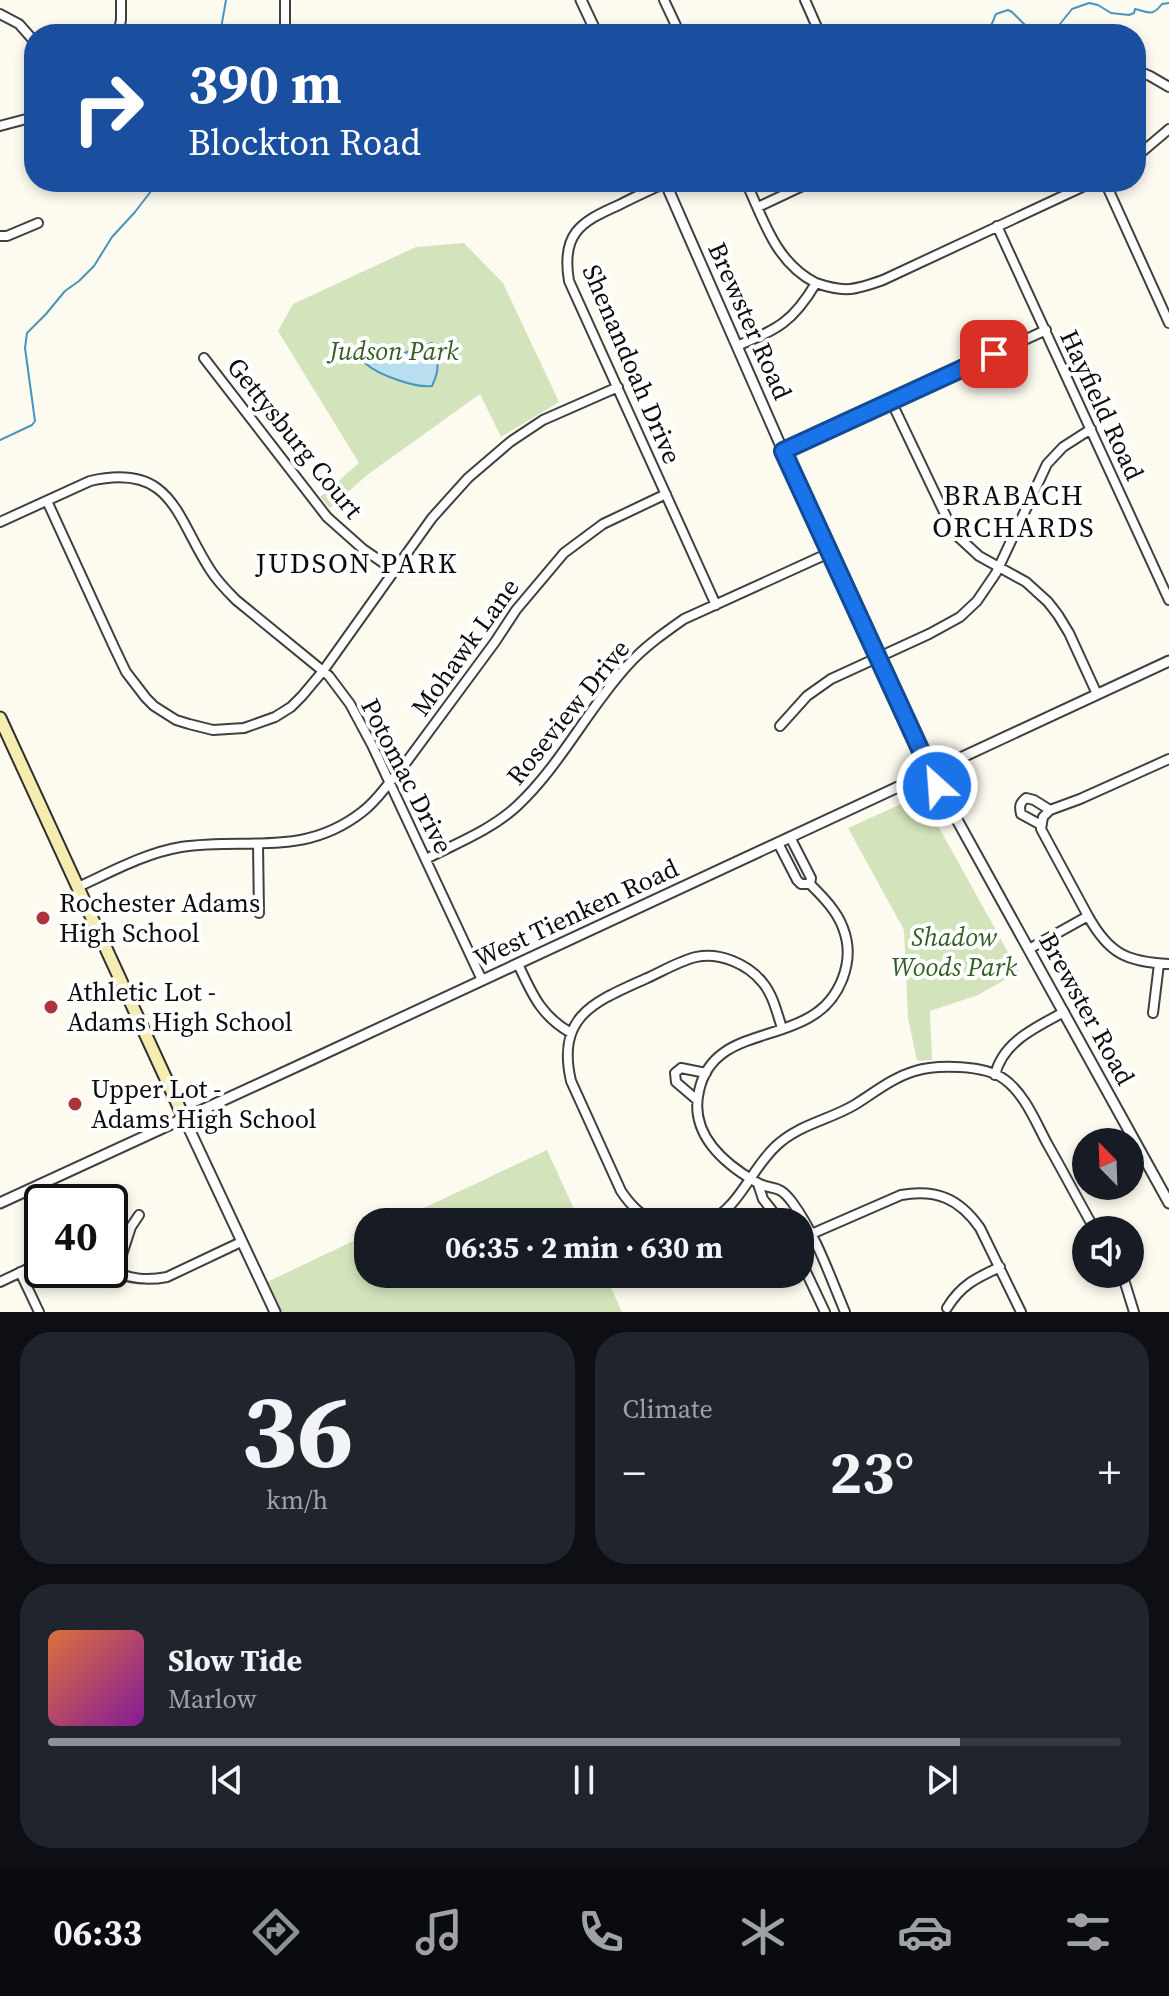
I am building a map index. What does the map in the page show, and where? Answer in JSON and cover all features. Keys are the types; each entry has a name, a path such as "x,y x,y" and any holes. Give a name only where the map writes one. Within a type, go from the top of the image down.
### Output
{"main road":[{"path":"0,718 184,1118"}],"street":[{"path":"120,24 121,0"},
{"path":"285,0 285,24"},
{"path":"581,0 592,24"},
{"path":"664,0 675,24"},
{"path":"805,0 816,24"},
{"path":"0,14 24,30"},
{"path":"1146,74 1169,87"},
{"path":"0,126 24,120"},
{"path":"1146,149 1169,129"},
{"name":"Shenandoah Drive","path":"645,192 593,216 581,225 567,252 569,281 716,605"},
{"name":"Brewster Road","path":"669,192 930,772 1167,1196"},
{"path":"751,192 787,262 816,283 848,290 883,280 1071,192"},
{"path":"758,207 790,192"},
{"path":"1110,192 1169,323"},
{"path":"0,236 38,223"},
{"name":"Hayfield Road","path":"997,226 1169,600"},
{"path":"737,346 787,321 804,303 816,283"},
{"path":"783,451 1046,330"},
{"name":"Gettysburg Court","path":"204,358 327,517 363,549 395,571"},
{"path":"47,501 126,672 154,706 176,720 213,730 244,728 291,707 323,671 449,497 490,458 543,420 618,387"},
{"path":"891,401 954,533 965,545 998,568 1026,582 1048,602 1058,615 1097,694"},
{"path":"780,726 795,707 819,686 929,634 960,617 977,601 998,568 1047,464 1063,447 1091,429"},
{"name":"Potomac Drive","path":"0,522 102,478 128,478 154,485 178,510 211,572 222,586 329,676 359,719 482,980"},
{"name":"Mohawk Lane","path":"78,887 165,850 302,840 318,837 347,823 384,792 516,610 564,553 603,524 666,494"},
{"name":"Roseview Drive","path":"426,859 488,827 515,808 541,780 615,680 643,649 684,619 829,553"},
{"name":"West Tienken Road","path":"0,1203 1169,661"},
{"path":"1153,1013 1164,964 1132,960 1096,931 1041,825 1043,817 1050,810 1169,759"},
{"path":"1041,825 1021,814 1021,802 1026,798 1034,800 1050,810"},
{"path":"790,837 811,878 810,884"},
{"path":"778,843 797,880 801,884 810,884 843,925 847,938 847,967 830,1002 809,1018 722,1052 700,1084 697,1100 699,1124 706,1140 758,1184 781,1189 795,1208"},
{"path":"258,844 259,913"},
{"path":"1029,949 1088,916"},
{"path":"634,1208 611,1172 578,1100 566,1062 571,1033 587,1009 598,1001 695,958 714,956 741,964 764,984 782,1028"},
{"path":"518,964 541,1010 550,1020 571,1033"},
{"path":"995,1075 1015,1042 1033,1028 1064,1012"},
{"path":"697,1100 676,1082 675,1073 681,1068 706,1073"},
{"path":"727,1208 749,1177 787,1136 849,1108 914,1071 969,1068 1001,1077 1013,1087 1027,1106 1087,1216"},
{"path":"184,1118 275,1312"},
{"path":"1158,1184 1169,1178"},
{"path":"758,1184 770,1208"},
{"path":"814,1233 901,1195 930,1193 947,1198 971,1215 980,1228 1021,1312"},
{"path":"128,1234 139,1215"},
{"path":"128,1277 142,1280 167,1277 241,1242"},
{"path":"814,1244 845,1312"},
{"path":"947,1308 953,1297 970,1281 1000,1267"},
{"path":"0,1282 24,1270"},
{"path":"20,1272 39,1312"},
{"path":"814,1288 825,1312"},
{"path":"1127,1288 1134,1312"}],"green space":[{"name":"Judson Park","path":"464,243 503,283 559,402 501,437 480,394 367,475 330,508 320,497 359,463 278,331 293,304 416,247"},
{"name":"Shadow Woods Park","path":"921,795 1019,972 978,995 930,1011 932,1060 917,1061 908,1018 904,930 848,828"},
{"path":"547,1150 574,1208 424,1208"},
{"path":"354,1241 354,1288 611,1288 622,1312 279,1312 265,1283"}],"water":[{"path":"431,343 442,350 437,356 437,371 432,386 397,380 365,363 375,352 399,355"}],"waterway":[{"path":"222,24 226,0"},
{"path":"1060,24 1072,9 1089,3 1111,13 1129,15 1135,9 1153,12 1162,4 1169,3"},
{"path":"991,24 996,14 1008,10 1024,24"},
{"path":"0,440 35,421 25,348 27,333 65,291 94,266 112,237 150,192"}],"place":[{"name":"Rochester Adams High School","path":"43,918"},
{"name":"Athletic Lot - Adams High School","path":"51,1007"},
{"name":"Upper Lot - Adams High School","path":"75,1104"}],"district":[{"name":"BRABACH ORCHARDS","path":"1014,511"},
{"name":"JUDSON PARK","path":"357,563"}],"route":[{"path":"937,786 783,451 994,354"}]}
